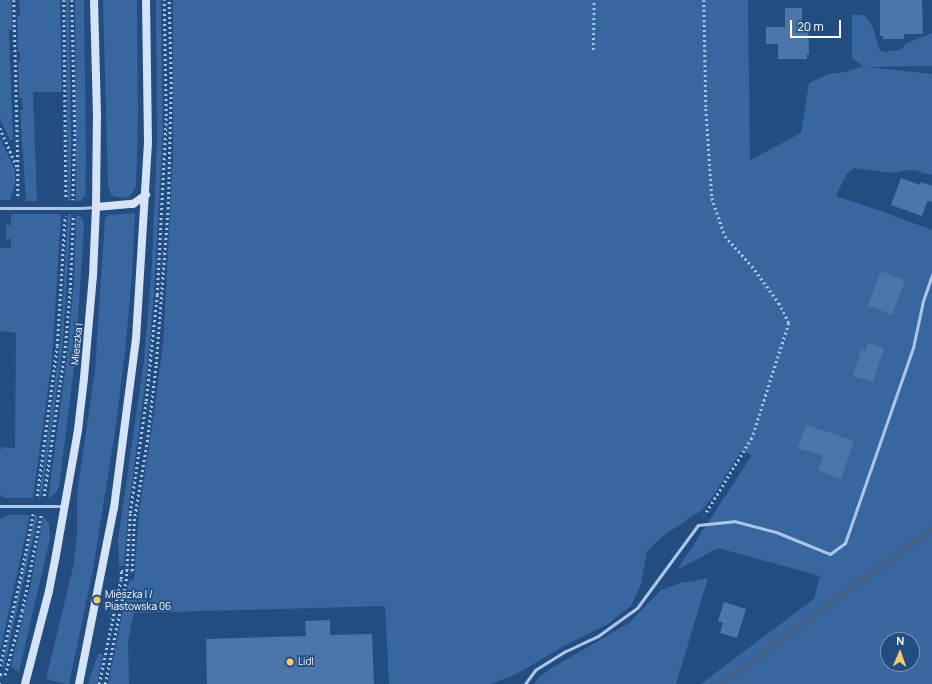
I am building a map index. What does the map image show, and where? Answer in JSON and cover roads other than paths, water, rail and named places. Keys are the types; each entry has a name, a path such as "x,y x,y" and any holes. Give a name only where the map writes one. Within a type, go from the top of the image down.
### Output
{"street":[{"name":"Mieszka I","path":"25,684 49,591 78,430 85,371 93,276 96,207 97,115 94,0"},
{"path":"79,684 97,600 114,508 136,339 148,143 146,0"},
{"path":"96,207 133,204 146,195"}],"lane":[{"path":"0,208 96,207"},
{"path":"525,684 535,670 566,650 598,636 636,608 698,525 734,521 776,532 830,554 845,543 913,348 932,275"},
{"path":"0,506 65,506"}],"waterway":[{"path":"720,684 932,528"}],"place":[{"name":"Mieszka I / Piastowska 06","path":"97,600"},
{"name":"Lidl","path":"290,662"}]}
